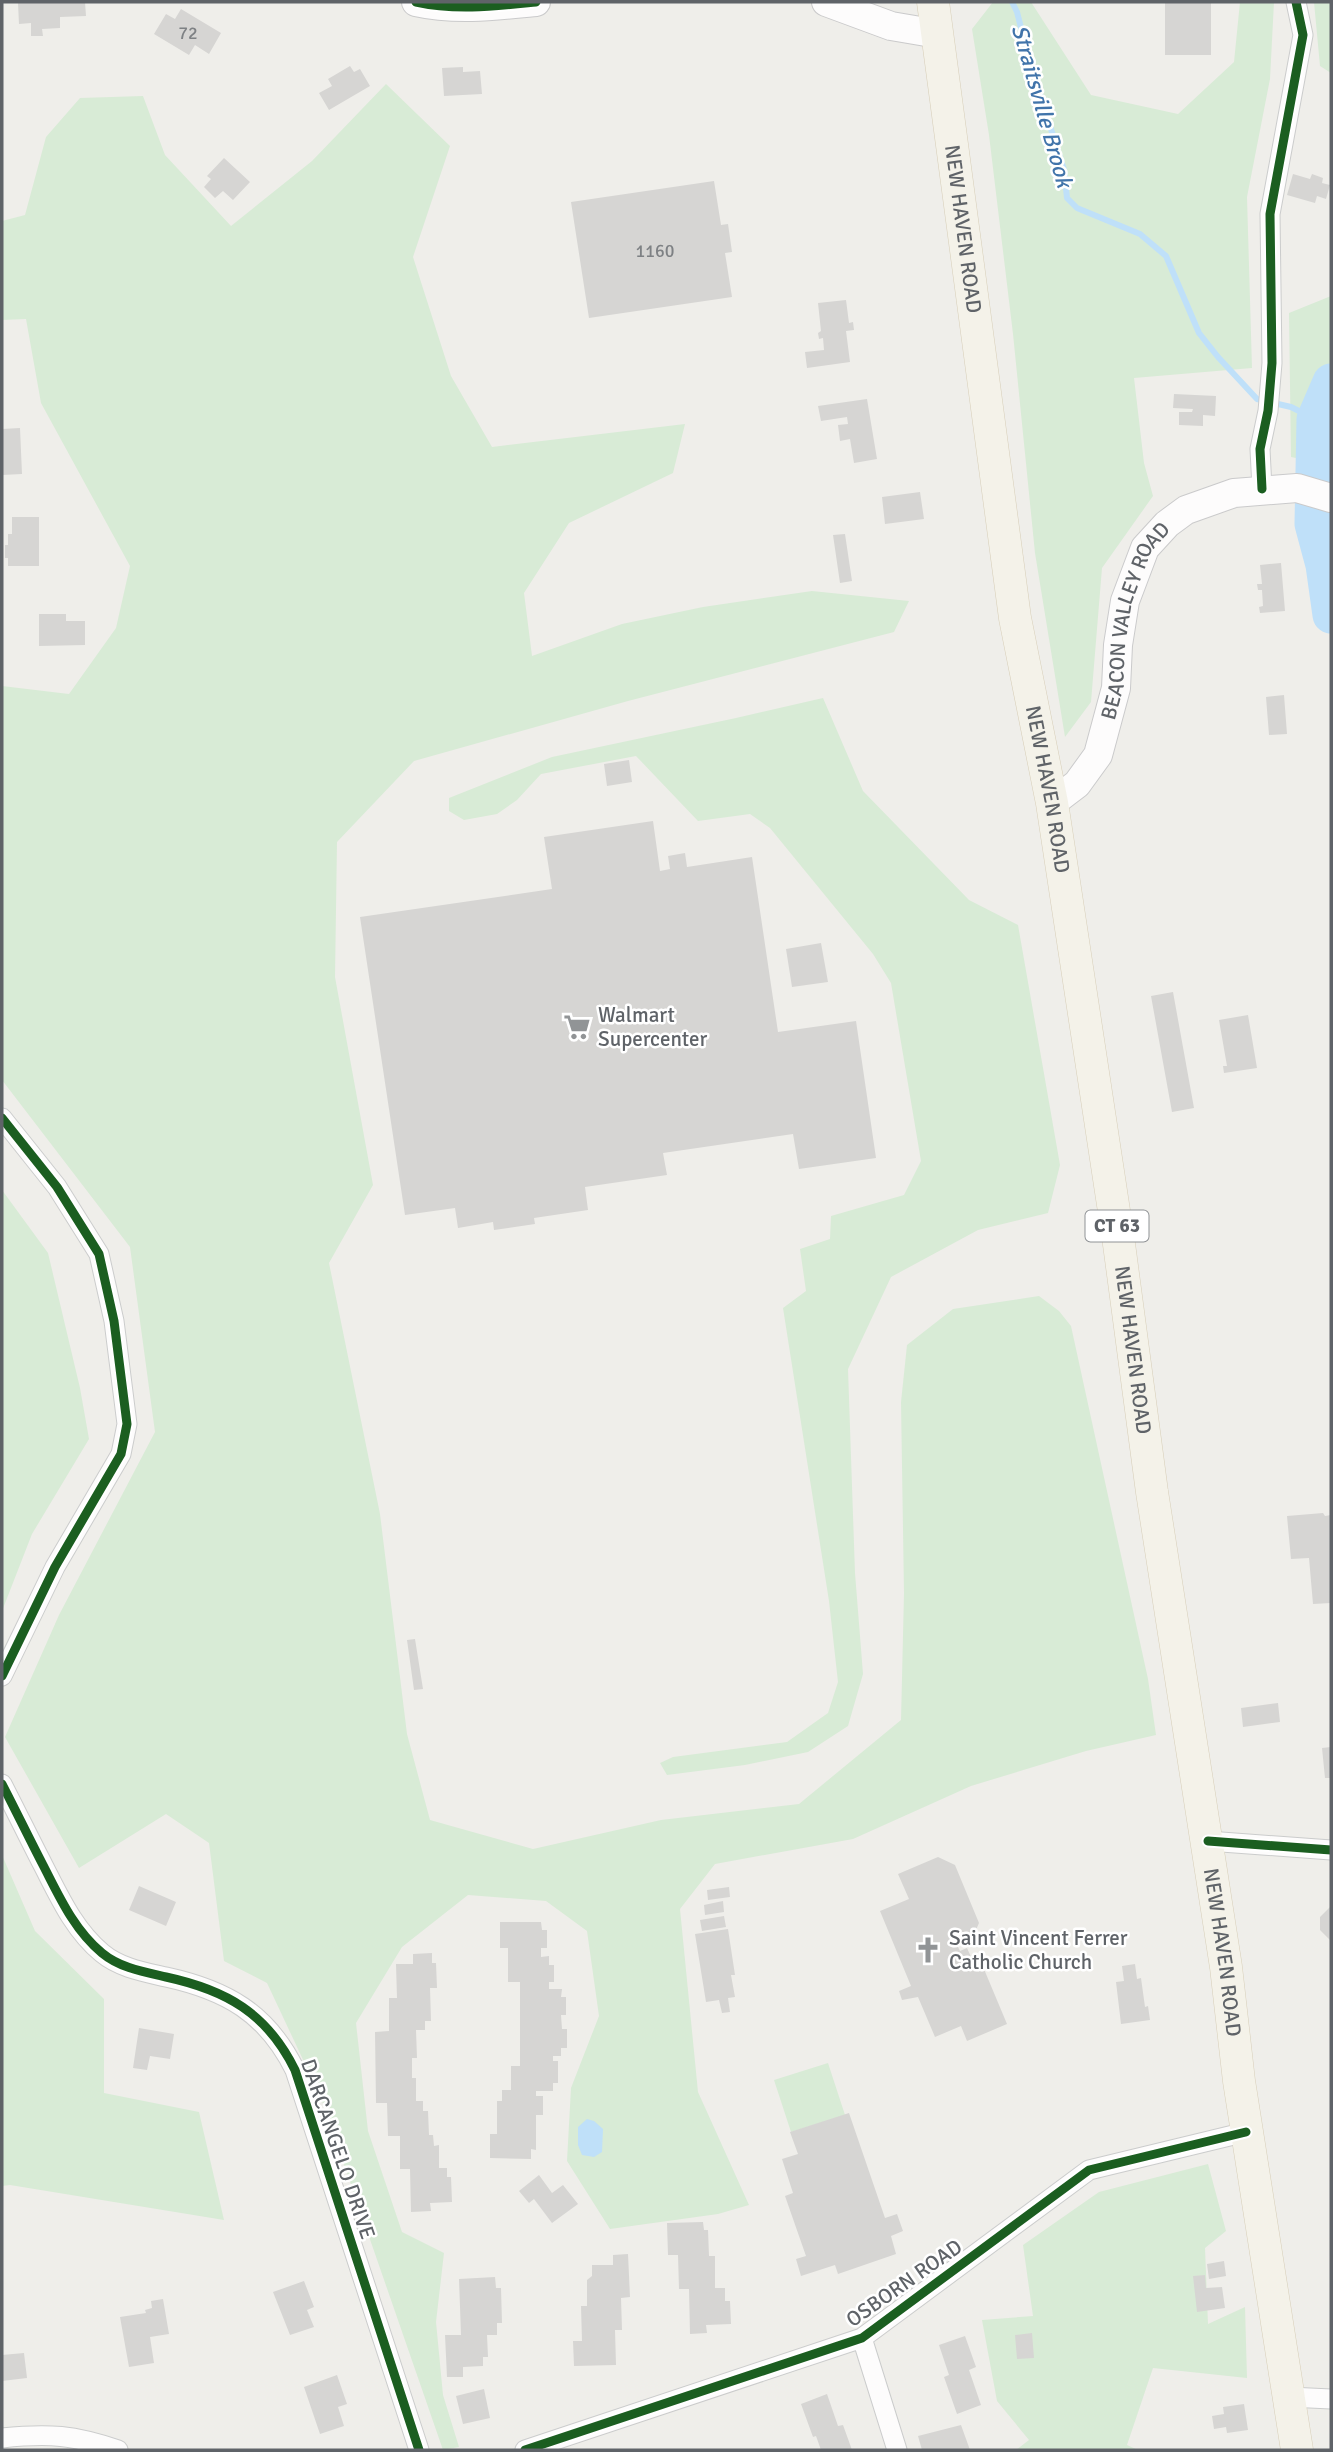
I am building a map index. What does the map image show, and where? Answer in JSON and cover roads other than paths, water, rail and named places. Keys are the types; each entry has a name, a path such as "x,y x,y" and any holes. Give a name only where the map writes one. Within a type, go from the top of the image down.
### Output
{"main road":[{"name":"NEW HAVEN ROAD","path":"933,2 1015,618 1052,803 1119,1244 1152,1492 1208,1841 1246,2132 1297,2450"}],"street":[{"path":"416,2 485,8 536,2"},
{"path":"826,2 891,26 938,34"},
{"path":"1262,489 1260,449 1269,402 1272,363 1270,214 1303,35 1296,2"},
{"name":"BEACON VALLEY ROAD","path":"1052,803 1077,784 1098,755 1116,688 1118,645 1125,601 1145,548 1167,524 1186,510 1234,493 1297,488 1331,498"},
{"path":"2,1118 57,1187 99,1254 114,1321 127,1424 121,1454 55,1567 2,1676"},
{"name":"DARCANGELO DRIVE","path":"2,1784 69,1915 89,1941 117,1963 190,1982 235,2001 269,2029 285,2050 295,2070 419,2450"},
{"path":"1208,1841 1331,1850"},
{"name":"OSBORN ROAD","path":"525,2450 862,2339 1089,2170 1246,2132"},
{"path":"862,2339 897,2450"},
{"path":"1289,2397 1331,2399"},
{"path":"2,2438 38,2434 82,2438 118,2450"}],"water":[{"path":"587,2119 603,2129 602,2152 594,2157 582,2155 578,2145 578,2127"}],"waterway":[{"name":"Straitsville Brook","path":"1012,2 1064,170 1067,198 1077,208 1140,234 1166,256 1199,333 1257,399 1291,407 1315,419"},
{"path":"1331,382 1315,419 1313,524 1324,565 1331,615"}],"place":[{"name":"Walmart Supercenter","path":"577,1027"},
{"name":"Saint Vincent Ferrer Catholic Church","path":"928,1950"}]}
